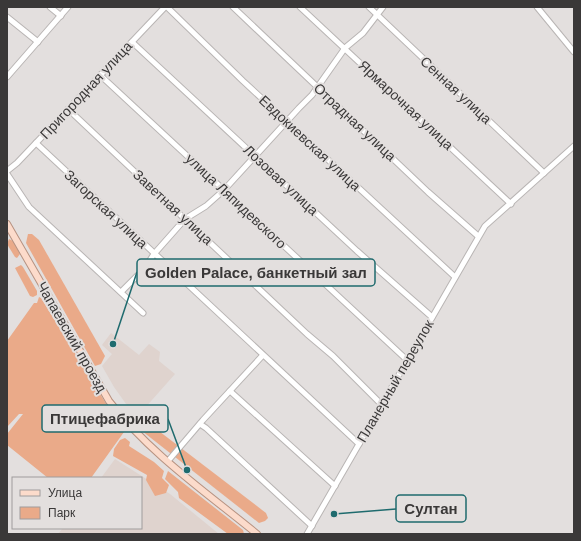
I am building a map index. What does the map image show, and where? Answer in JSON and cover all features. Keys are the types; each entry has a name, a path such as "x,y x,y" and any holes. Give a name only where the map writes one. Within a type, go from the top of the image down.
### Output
{"main road":[{"name":"Чапаевский проезд","path":"7,224 109,401 130,427 168,461 258,534"}],"street":[{"path":"50,7 60,16"},
{"path":"7,77 9,71 38,42 68,7"},
{"name":"Пригородная улица","path":"7,173 166,7"},
{"name":"Евдокиевская улица","path":"166,7 455,278"},
{"name":"Отрадная улица","path":"233,7 428,192 478,236"},
{"name":"Ярмарочная улица","path":"300,7 511,204"},
{"name":"Сенная улица","path":"369,7 544,173"},
{"path":"121,292 144,268 154,254 185,219 206,206 224,190 254,155 308,99 345,48 363,33 376,14 383,7"},
{"path":"537,7 574,52"},
{"path":"7,17 38,42"},
{"name":"Лозовая улица","path":"132,42 357,251 432,317"},
{"name":"улица Ляпидевского","path":"100,75 407,360"},
{"name":"Заветная улица","path":"68,109 333,356 382,405"},
{"name":"Загорская улица","path":"36,143 359,444"},
{"name":"Планерный переулок","path":"307,534 478,236 485,226 574,146"},
{"path":"7,173 29,207 143,313"},
{"path":"168,461 264,355"},
{"path":"230,391 335,486"},
{"path":"200,424 312,526"}],"shaded area":[{"path":"111,333 139,355 149,344 160,352 159,361 175,374 136,418 114,387 102,366 112,354 102,345"},
{"path":"115,459 170,494 219,534 58,534 62,529 142,529 142,477 102,477"}],"green space":[{"path":"28,234 32,234 39,240 105,356 101,364 95,366 26,243"},
{"path":"9,239 13,241 20,254 17,258 7,244"},
{"path":"21,265 37,291 37,295 33,297 30,296 15,268"},
{"path":"39,297 41,298 121,428 120,430 122,429 124,432 92,477 47,477 7,445 7,434 23,414 19,414 7,427 7,341 34,303 37,303"},
{"path":"145,423 151,425 266,513 268,518 259,523 142,431 141,427"},
{"path":"125,438 130,442 129,446 154,462 164,471 162,478 169,485 166,493 155,496 146,480 147,475 113,456 114,449 120,440"},
{"path":"168,471 243,530 244,534 228,534 179,498 178,492 165,479"}],"place":[{"name":"Golden Palace, банкетный зал","path":"113,344"},
{"name":"Птицефабрика","path":"187,470"},
{"name":"Султан","path":"334,514"}]}
